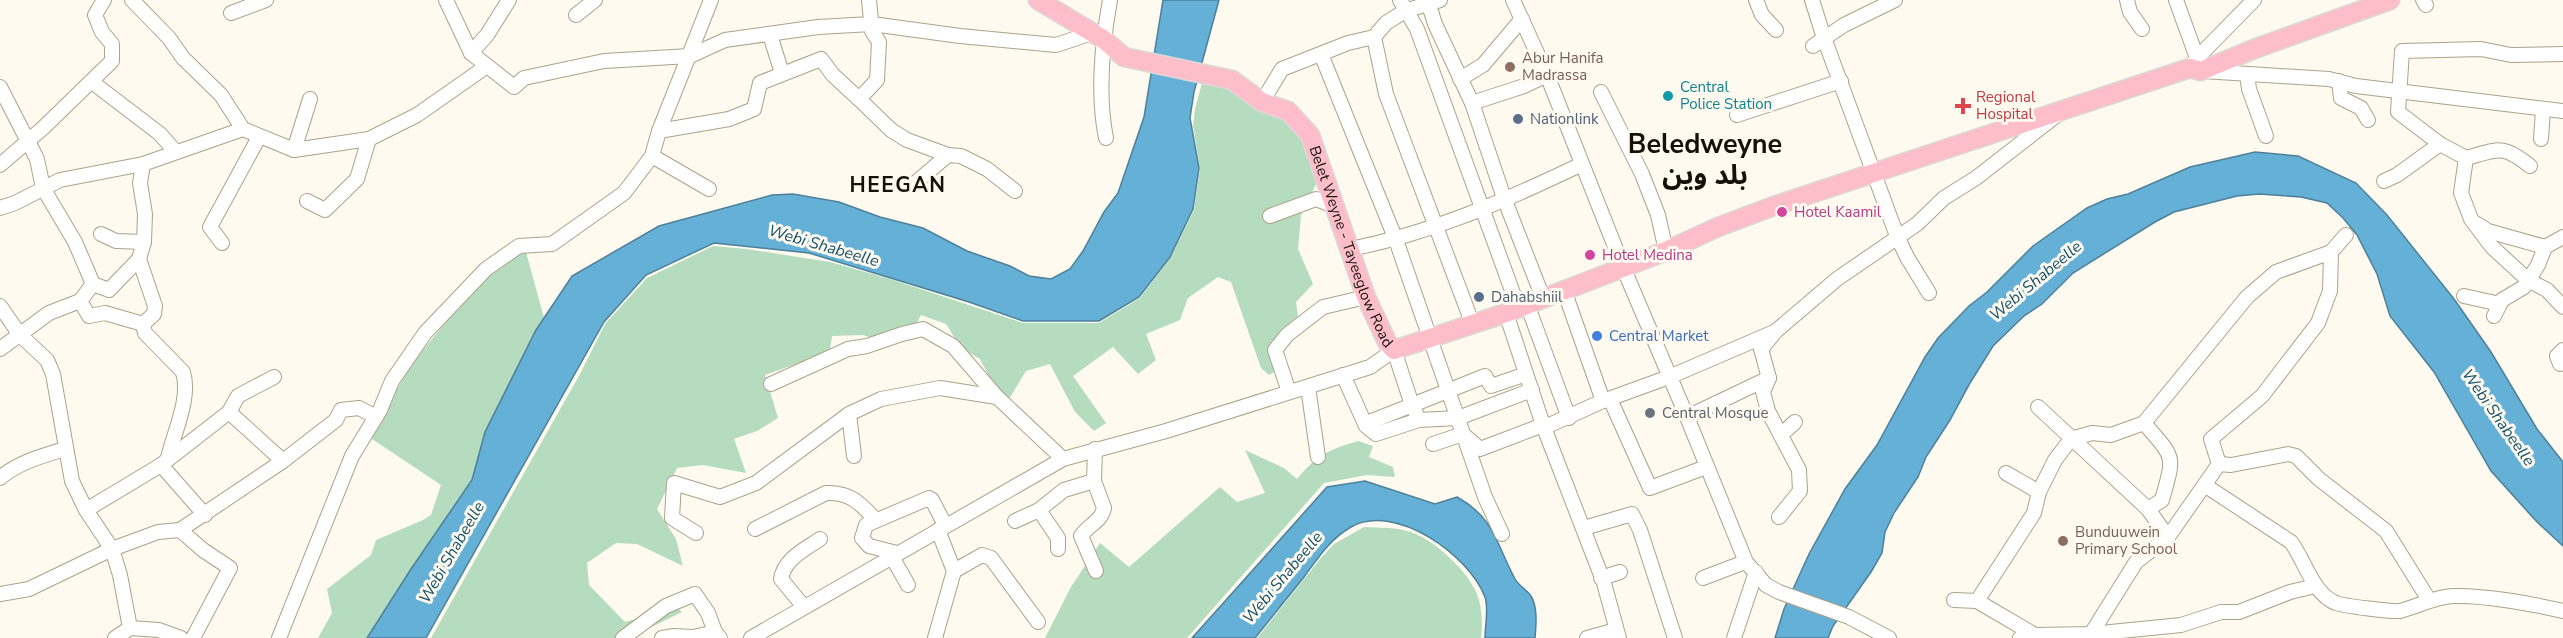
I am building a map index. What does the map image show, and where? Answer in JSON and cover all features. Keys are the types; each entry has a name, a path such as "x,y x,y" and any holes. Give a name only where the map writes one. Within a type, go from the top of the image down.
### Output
{"main road":[{"path":"1038,0 1097,36"},
{"name":"Belet Weyne - Tayeeglow Road","path":"1097,36 1124,57 1232,80 1262,102 1288,111 1310,135 1366,297 1387,342 1394,350 1473,325 1523,306 1666,251 1765,209 1874,175 2196,66 2254,49 2390,0"}],"street":[{"path":"0,165 112,62 112,44 102,32 95,15 104,0"},
{"path":"132,0 153,20 183,58 221,95 243,129 294,150 369,139 417,115 487,66"},
{"path":"231,13 266,0"},
{"path":"446,0 471,53 514,87 524,78 604,61 690,56 725,40 818,27 872,24 960,36 1056,45 1097,36"},
{"path":"471,53 487,35 509,0"},
{"path":"576,15 595,0"},
{"path":"279,638 352,456 376,417 392,381 425,333 486,268 519,246 552,244 624,194 652,156 659,131 710,0"},
{"path":"859,99 877,80 879,42 872,31 869,0"},
{"path":"1106,138 1100,108 1097,36 1110,0"},
{"path":"1513,0 1547,75 1623,267 1687,417 1745,562 1766,585 1779,592 1849,617 1886,635"},
{"path":"1756,0 1762,15 1776,30"},
{"path":"1812,0 1818,42 1841,81 1897,236 1929,293"},
{"path":"1818,42 1844,25 1895,0"},
{"path":"2127,0 2130,12 2142,29"},
{"path":"2176,0 2196,66"},
{"path":"2196,66 2254,0"},
{"path":"1262,102 1282,69 1348,42 1374,37 1403,5 1434,3 1435,24 1472,103 1504,198 1523,306 1526,374 1584,528 1617,634 1587,638"},
{"path":"1403,5 1417,29 1482,208 1569,418"},
{"path":"1460,79 1483,65 1522,20"},
{"path":"770,34 782,73"},
{"path":"1374,37 1386,94 1473,325"},
{"path":"2530,166 2512,152 2505,150 2466,158 2440,144 2398,112 2402,51 2481,49 2511,55 2563,54"},
{"path":"1321,54 1396,240 1485,497 1502,534"},
{"path":"659,131 729,119 754,109 760,83 821,58 833,75 891,130 907,141 948,155 961,156 987,169 1015,191"},
{"path":"2196,66 2247,74 2339,81 2563,111"},
{"path":"2247,74 2247,84 2265,136"},
{"path":"1472,103 1524,86 1547,75"},
{"path":"1737,115 1841,81"},
{"path":"2339,81 2341,98 2361,108 2368,120"},
{"path":"92,82 160,134 175,151"},
{"path":"0,87 37,159 43,188 75,242 93,284 109,290 139,259 144,242 145,214 141,183 143,164"},
{"path":"1601,92 1642,174 1658,214 1666,251"},
{"path":"294,150 310,99"},
{"path":"2541,139 2543,110"},
{"path":"1779,518 1800,491 1799,470 1768,411 1763,392 1769,378 1761,349 1776,331 1837,279 1917,224 1944,198 1979,183 2061,111"},
{"path":"0,208 43,188 83,174 143,164 243,129"},
{"path":"222,243 210,227 259,137"},
{"path":"307,201 325,210 332,205 357,179 369,139"},
{"path":"2384,181 2397,175 2440,144"},
{"path":"913,185 948,155"},
{"path":"652,156 709,189"},
{"path":"2466,158 2461,194 2471,219 2492,247 2528,280 2547,290 2563,307"},
{"path":"1350,249 1396,240 1437,227 1526,191 1582,164"},
{"path":"1270,216 1316,199 1334,206"},
{"path":"2471,219 2487,231 2545,247"},
{"path":"101,234 116,241 144,242"},
{"path":"1977,601 2034,513 2039,492 2055,460 2071,438 2092,433 2111,435 2144,423 2247,297 2276,272 2331,252 2346,235"},
{"path":"2464,296 2497,310 2502,300 2524,287 2545,247 2563,237"},
{"path":"2091,634 2136,562 2168,537 2206,486 2219,464 2211,439 2262,396 2318,323 2330,291 2331,252"},
{"path":"139,259 155,306 154,314 143,324"},
{"path":"0,349 49,313 80,301 93,284"},
{"path":"1564,290 1606,400 1650,488 1706,467"},
{"path":"1289,393 1275,350 1287,335 1323,307 1366,297"},
{"path":"80,301 89,316 105,314 143,324"},
{"path":"0,306 20,335 47,360 53,374 72,481 112,549 120,575 130,628"},
{"path":"143,324 145,333 183,372 185,378 182,406 165,462"},
{"path":"771,384 848,349 867,346 923,329 953,346 998,397 1063,459"},
{"path":"1463,434 1479,450 1569,418 1606,400 1669,377 1776,331"},
{"path":"751,638 1063,459 1166,431 1370,367 1394,350 1419,420"},
{"path":"1366,423 1485,376 1491,386 1526,374"},
{"path":"1343,375 1366,426 1376,434 1419,420 1458,418 1532,390"},
{"path":"87,510 165,462 229,412 238,396 274,377"},
{"path":"1687,417 1769,378"},
{"path":"1308,387 1318,458"},
{"path":"696,533 672,518 674,483 720,497 756,483 849,414 881,399 940,388 998,397"},
{"path":"2038,407 2148,509 2168,537"},
{"path":"0,594 29,589 112,549 158,532 180,530 284,461 336,420 341,410 359,408 376,417"},
{"path":"229,412 284,461"},
{"path":"849,414 855,456"},
{"path":"1782,434 1795,422"},
{"path":"2144,423 2171,458 2171,468 2162,500 2148,509"},
{"path":"1433,444 1463,434"},
{"path":"0,478 10,469 65,449"},
{"path":"1095,449 1094,481 1104,507 1102,516 1081,536 1096,570"},
{"path":"2219,464 2231,465 2288,454 2296,456 2319,479 2386,531 2429,600"},
{"path":"165,462 205,515"},
{"path":"2006,473 2039,492"},
{"path":"1015,521 1039,510 1064,490 1094,481"},
{"path":"2206,486 2291,542 2304,562 2315,586 2336,603 2398,612 2429,600 2454,596 2533,604 2563,611"},
{"path":"755,529 826,493 838,492 855,498 875,519"},
{"path":"908,585 895,555 869,546 862,538 866,525 875,519 929,498 932,500 942,527 954,571 935,638"},
{"path":"1039,510 1058,538 1058,549"},
{"path":"1584,528 1632,514 1640,530 1675,638"},
{"path":"180,530 203,550 230,568 193,638"},
{"path":"804,607 781,579 782,571 790,560 820,539"},
{"path":"954,571 982,555 991,558 1038,622"},
{"path":"1703,578 1745,562"},
{"path":"1601,578 1620,572"},
{"path":"1734,638 1756,572"},
{"path":"2020,638 2181,625 2221,612 2239,612 2290,592 2315,586"},
{"path":"623,638 666,606 694,594 708,613 717,635 662,638"},
{"path":"1954,600 1977,601 2035,635"},
{"path":"2169,638 2168,634 2181,625"},
{"path":"115,638 130,628 159,630 181,638"}],"green space":[{"path":"1203,80 1231,83 1308,133 1322,172 1301,215 1298,249 1313,284 1296,302 1298,316 1286,326 1281,368 1269,375 1261,368 1231,282 1218,277 1188,298 1180,320 1146,334 1156,360 1138,374 1113,347 1073,376 1106,423 1094,431 1075,412 1050,364 1026,371 1009,399 994,386 980,359 961,348 946,324 921,315 914,328 878,340 863,335 832,336 829,356 810,359 765,375 778,418 757,431 734,439 746,473 703,465 677,468 657,509 676,539 683,566 637,544 616,543 587,563 589,585 625,622 677,607 682,612 633,638 431,638 580,374 605,324 647,278 713,246 747,249 830,262 890,279 1023,323 1099,323 1140,298 1171,257 1194,210 1200,169 1193,125"},
{"path":"518,249 526,252 544,318 536,330 478,457 472,480 367,638 318,638 332,613 327,589 371,555 376,540 431,515 441,485 369,437 413,362 490,269"},
{"path":"1358,441 1373,446 1369,457 1393,467 1395,477 1367,475 1324,483 1187,638 1045,638 1071,587 1100,543 1129,567 1220,487 1237,502 1265,493 1245,450 1284,468 1297,479 1324,454"},
{"path":"1364,527 1394,528 1411,532 1439,548 1448,556 1465,574 1476,592 1482,615 1481,638 1257,638 1334,544"}],"water":[{"name":"Webi Shabeelle","path":"1163,0 1219,0 1194,92 1190,118 1199,168 1193,209 1170,257 1139,297 1099,321 1023,321 809,253 714,243 646,275 604,322 426,638 367,638 472,480 485,432 536,330 572,276 659,226 772,195 793,194 839,202 880,217 923,228 967,251 1010,266 1029,276 1051,279 1070,269 1118,193 1144,117"},
{"name":"Webi Shabeelle","path":"2255,152 2298,156 2356,183 2387,215 2454,299 2491,352 2537,429 2563,462 2563,546 2537,522 2491,471 2434,372 2390,316 2377,274 2357,235 2343,218 2327,203 2301,197 2259,194 2237,196 2174,212 2155,222 2073,273 2042,304 2024,316 1993,346 1970,383 1926,457 1918,477 1894,513 1885,532 1882,553 1833,626 1828,638 1775,638 1784,609 1809,554 1845,489 1877,445 1925,357 1938,338 1969,306 1987,292 2033,246 2087,208 2107,199 2128,194 2190,167"},
{"name":"Webi Shabeelle","path":"1365,481 1435,504 1457,497 1470,505 1487,523 1515,579 1533,601 1536,617 1535,638 1485,638 1487,612 1485,597 1464,565 1447,550 1409,527 1388,521 1369,521 1351,527 1331,543 1255,638 1192,638 1327,487"}],"place":[{"name":"Abur Hanifa Madrassa","path":"1510,67"},
{"name":"Central Police Station","path":"1668,96"},
{"name":"Regional Hospital","path":"1963,106"},
{"name":"Nationlink","path":"1518,119"},
{"name":"Hotel Kaamil","path":"1782,212"},
{"name":"Hotel Medina","path":"1590,255"},
{"name":"Dahabshiil","path":"1479,297"},
{"name":"Central Market","path":"1597,336"},
{"name":"Central Mosque","path":"1650,413"},
{"name":"Bunduuwein Primary School","path":"2063,541"}],"district":[{"name":"Beledweyne بلد وين","path":"1705,160"},
{"name":"HEEGAN","path":"898,185"}]}
